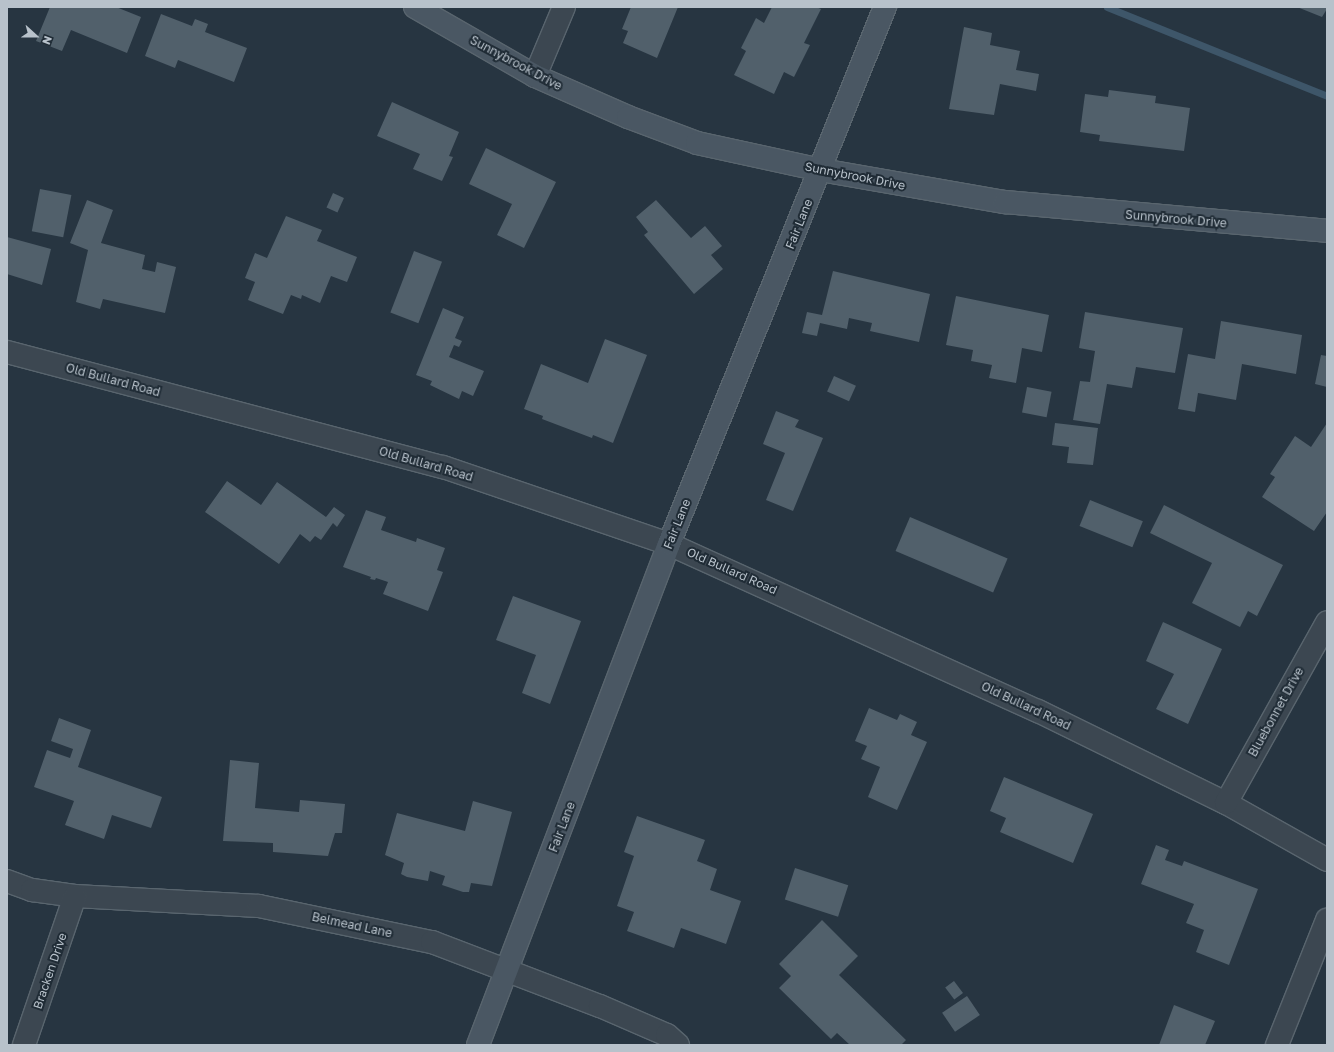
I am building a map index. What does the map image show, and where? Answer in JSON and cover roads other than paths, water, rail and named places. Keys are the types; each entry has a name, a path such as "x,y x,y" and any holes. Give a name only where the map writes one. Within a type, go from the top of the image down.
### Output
{"street":[{"name":"Sunnybrook Drive","path":"415,7 535,76 628,118 697,143 822,170 1005,202 1327,231"},
{"path":"535,76 564,7"},
{"name":"Fair Lane","path":"478,1045 509,970 669,544 822,170 885,7"},
{"name":"Old Bullard Road","path":"7,352 443,467 669,544 1017,702 1226,803 1327,860"},
{"name":"Bluebonnet Drive","path":"1226,803 1327,622"},
{"name":"Belmead Lane","path":"7,880 32,890 75,896 259,906 432,942 509,970 667,1035 678,1045"},
{"name":"Bracken Drive","path":"24,1045 75,896"},
{"path":"1276,1045 1327,920"}],"waterway":[{"path":"1107,7 1327,96"}]}
